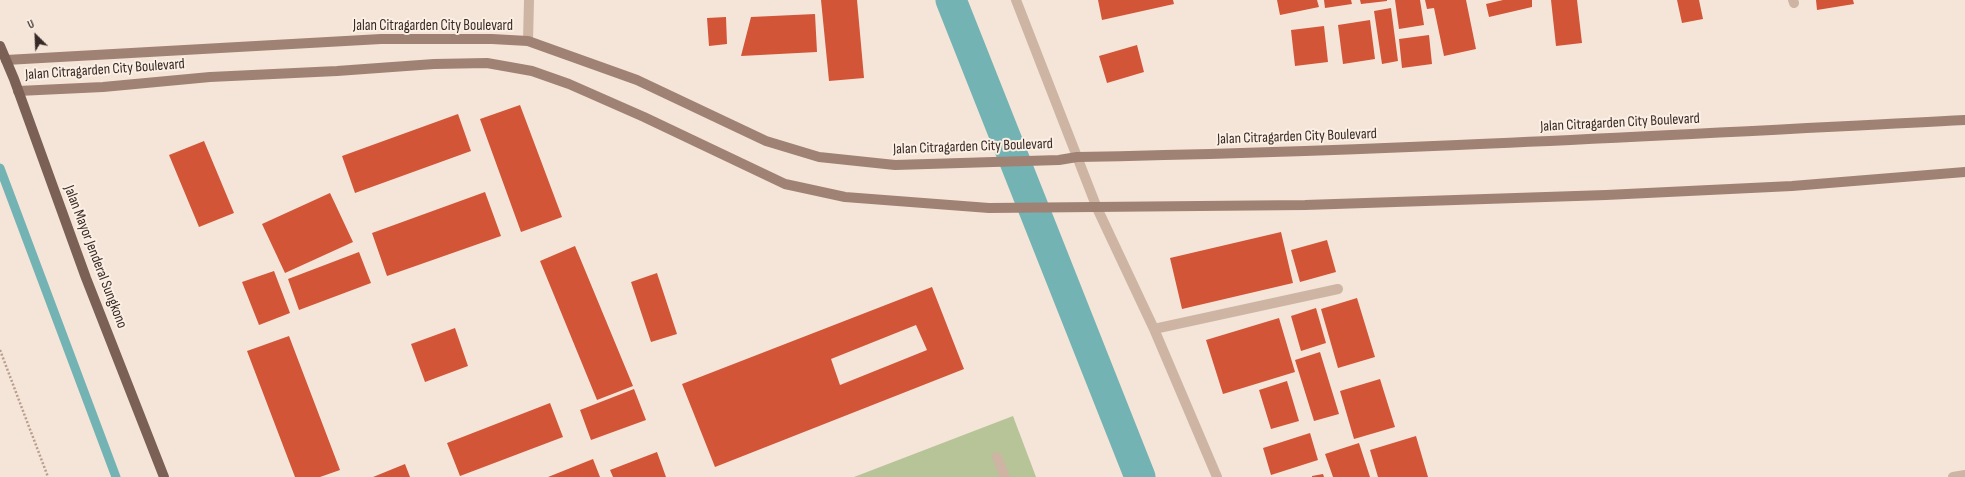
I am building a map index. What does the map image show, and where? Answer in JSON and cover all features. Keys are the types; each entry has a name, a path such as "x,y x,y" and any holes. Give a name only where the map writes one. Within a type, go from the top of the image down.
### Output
{"main road":[{"name":"Jalan Citragarden City Boulevard","path":"6,60 381,39 492,38 528,41 637,80 766,141 819,157 895,165 1058,160 1076,157 1215,155 1561,141 1965,120"},
{"name":"Jalan Mayor Jenderal Sungkono","path":"0,46 18,91 86,278 164,477"},
{"name":"Jalan Citragarden City Boulevard","path":"18,91 103,87 210,77 337,71 434,64 488,63 532,71 569,84 644,117 786,184 845,197 989,208 1313,205 1614,194 1792,186 1965,172"}],"street":[{"path":"528,41 529,0"},
{"path":"1016,0 1097,208 1154,329 1216,477"},
{"path":"1154,329 1338,289"},
{"path":"998,457 1006,477"},
{"path":"1953,477 1965,476"}],"path":[{"path":"0,350 48,477"}],"green space":[{"path":"1013,416 1036,477 854,477"}],"building":[{"path":"821,0 857,0 864,78 829,81"},
{"path":"1098,0 1173,0 1174,4 1102,20"},
{"path":"1277,0 1317,0 1319,7 1280,15"},
{"path":"1324,0 1351,0 1352,4 1325,8"},
{"path":"1360,0 1387,0 1387,1 1361,4"},
{"path":"1395,0 1420,0 1424,25 1399,29"},
{"path":"1425,0 1466,0 1476,49 1444,56 1434,8 1427,9"},
{"path":"1503,0 1532,0 1532,7 1489,17 1486,4"},
{"path":"1551,0 1577,0 1582,43 1556,46"},
{"path":"1677,0 1699,0 1703,19 1682,23"},
{"path":"1816,0 1853,0 1854,4 1817,10"},
{"path":"1391,8 1398,61 1382,64 1374,11"},
{"path":"815,14 817,52 741,56 751,17"},
{"path":"726,17 727,44 709,46 707,18"},
{"path":"1370,20 1375,59 1343,64 1338,25"},
{"path":"1324,26 1328,62 1295,66 1291,30"},
{"path":"1429,35 1432,64 1402,68 1399,39"},
{"path":"1137,45 1144,72 1107,83 1099,56"},
{"path":"520,105 562,217 521,232 480,119"},
{"path":"458,114 471,151 355,193 342,156"},
{"path":"204,141 234,213 199,227 169,155"},
{"path":"485,192 501,236 387,276 372,233"},
{"path":"330,193 353,242 285,273 262,224"},
{"path":"1281,232 1293,283 1182,309 1170,258"},
{"path":"1327,240 1336,272 1300,282 1291,250"},
{"path":"575,246 633,386 597,400 540,261"},
{"path":"359,252 371,283 299,310 288,279"},
{"path":"274,271 290,313 259,325 242,282"},
{"path":"657,273 677,334 651,342 631,282"},
{"path":"932,287 964,369 715,467 682,384","holes":["916,325 927,350 840,385 831,359"]},
{"path":"1357,298 1375,357 1338,368 1321,309"},
{"path":"1316,308 1326,343 1301,351 1291,316"},
{"path":"1279,318 1295,372 1223,394 1206,340"},
{"path":"455,328 468,366 425,382 411,344"},
{"path":"289,336 340,470 320,477 295,477 247,351"},
{"path":"1320,352 1339,414 1314,421 1295,360"},
{"path":"1380,379 1395,427 1354,439 1340,391"},
{"path":"1287,381 1299,421 1271,429 1259,390"},
{"path":"634,389 646,420 591,440 580,410"},
{"path":"550,403 563,437 460,476 447,443"},
{"path":"1310,433 1318,460 1271,475 1263,448"},
{"path":"1416,436 1428,477 1378,477 1370,450"},
{"path":"1359,443 1370,477 1333,477 1325,454"},
{"path":"657,452 666,477 613,477 610,470"},
{"path":"593,459 600,477 548,477"},
{"path":"405,464 410,477 373,477"},
{"path":"1323,474 1324,477 1312,477 1312,476"}],"waterway":[{"path":"951,0 1140,477"},
{"path":"0,168 116,477"}]}
